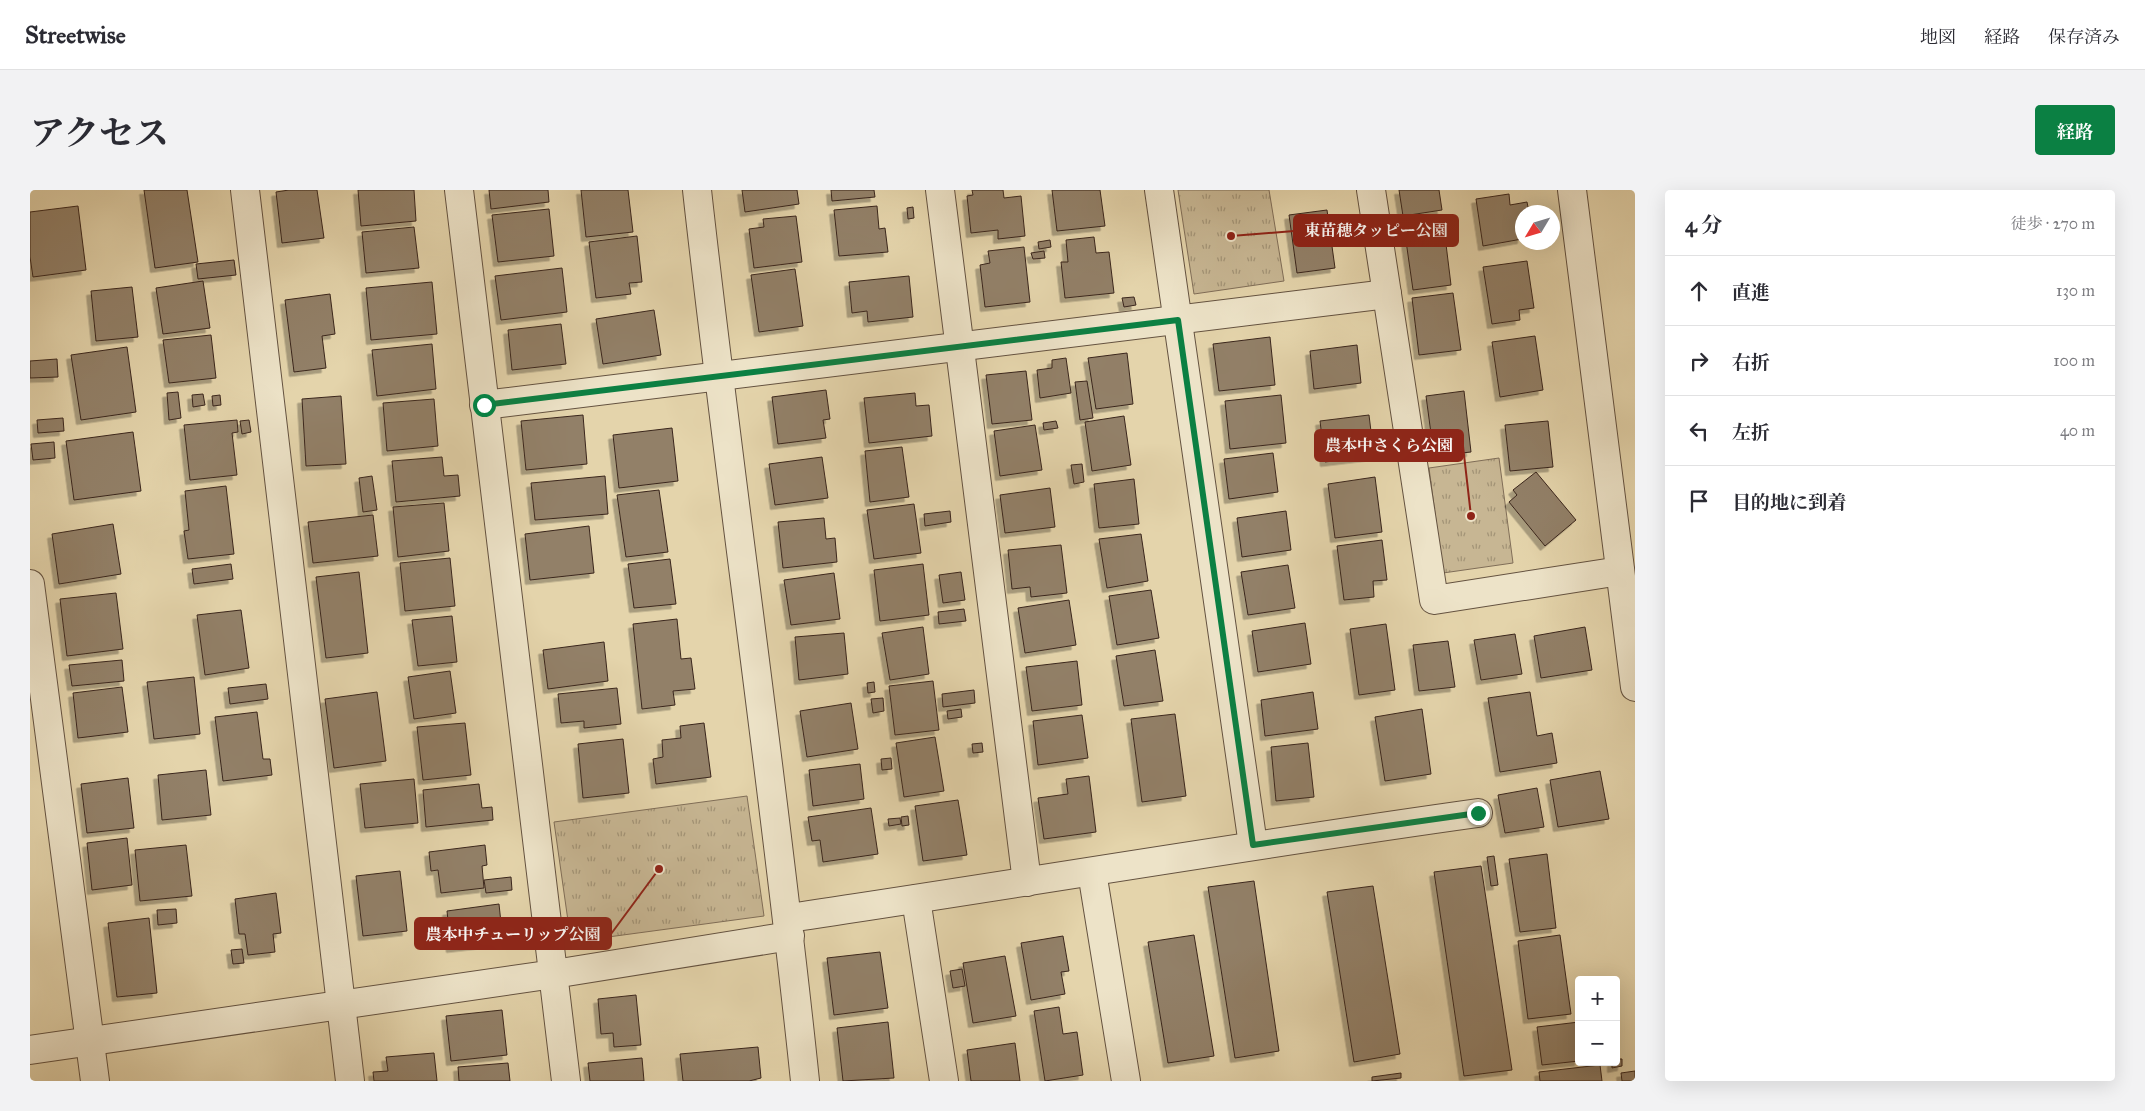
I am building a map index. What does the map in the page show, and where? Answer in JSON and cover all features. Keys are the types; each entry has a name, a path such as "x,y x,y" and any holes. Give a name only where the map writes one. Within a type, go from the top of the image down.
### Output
{"street":[{"path":"245,190 350,1081"},
{"path":"459,190 566,1081"},
{"path":"697,190 718,377 789,927 805,1081"},
{"path":"940,190 1027,882"},
{"path":"1159,190 1253,845"},
{"path":"1371,190 1434,600 1620,571"},
{"path":"1572,190 1635,687"},
{"path":"484,405 1387,294"},
{"path":"30,584 94,1081"},
{"path":"30,1050 554,974 789,927 916,899 1253,845 1478,813"},
{"path":"1092,872 1126,1081"},
{"path":"916,899 944,1081"}],"green space":[{"path":"1178,190 1269,190 1284,281 1194,294"},
{"path":"1499,458 1513,563 1443,573 1429,468"},
{"path":"747,796 764,916 571,942 554,822"}],"building":[{"path":"144,190 187,190 198,262 155,268"},
{"path":"317,190 324,238 282,243 276,192"},
{"path":"358,190 414,190 416,221 361,226"},
{"path":"489,190 548,190 549,202 491,209"},
{"path":"581,190 628,190 633,232 586,237"},
{"path":"742,190 797,190 799,204 745,212"},
{"path":"831,190 874,190 875,197 832,201"},
{"path":"972,190 1003,190 1004,198 1021,196 1025,236 998,239 998,230 971,233 967,196 973,195"},
{"path":"1052,190 1100,190 1105,226 1057,231"},
{"path":"1399,190 1439,190 1442,210 1403,216"},
{"path":"1509,194 1510,205 1527,202 1528,205 1515,205 1515,240 1483,246 1476,199"},
{"path":"78,206 86,270 33,277 30,257 30,212"},
{"path":"877,206 879,229 885,228 888,252 839,256 834,210"},
{"path":"913,207 914,218 908,219 907,208"},
{"path":"549,209 554,256 498,262 492,215"},
{"path":"1327,210 1335,268 1297,273 1289,215"},
{"path":"796,216 802,262 754,268 749,229 764,227 763,219"},
{"path":"414,227 419,268 366,273 362,232"},
{"path":"637,236 642,282 629,283 631,294 596,298 589,242"},
{"path":"1445,236 1451,285 1413,290 1406,241"},
{"path":"1094,237 1096,253 1109,252 1114,293 1065,298 1061,262 1068,262 1066,240"},
{"path":"1050,240 1051,247 1039,249 1038,242"},
{"path":"1024,247 1030,302 985,307 980,265 990,263 988,251"},
{"path":"1044,251 1045,258 1033,259 1031,253"},
{"path":"234,260 236,275 198,279 196,264"},
{"path":"1527,261 1534,308 1519,310 1520,320 1492,324 1483,267"},
{"path":"562,268 567,312 501,320 495,276"},
{"path":"795,269 803,326 759,332 751,275"},
{"path":"909,276 913,317 868,322 867,311 852,313 849,282"},
{"path":"203,281 210,328 163,334 156,288"},
{"path":"432,282 437,334 371,340 366,288"},
{"path":"132,287 138,337 96,341 91,291"},
{"path":"1453,293 1461,350 1419,355 1412,298"},
{"path":"330,294 335,334 322,336 326,368 294,372 285,300"},
{"path":"1134,297 1136,305 1124,307 1122,298"},
{"path":"654,310 661,355 603,364 596,319"},
{"path":"561,324 566,364 512,370 508,330"},
{"path":"211,335 216,378 169,383 163,340"},
{"path":"1535,336 1543,390 1500,397 1492,342"},
{"path":"1270,337 1275,385 1219,391 1213,344"},
{"path":"432,344 436,389 377,396 372,350"},
{"path":"1357,345 1361,383 1314,389 1310,351"},
{"path":"127,347 136,412 81,420 71,355"},
{"path":"1127,353 1133,404 1096,409 1088,358"},
{"path":"1066,358 1071,393 1040,398 1037,370 1052,368 1052,360"},
{"path":"57,359 58,377 30,378 30,361"},
{"path":"1026,371 1032,420 992,424 986,375"},
{"path":"1087,381 1093,418 1080,420 1075,382"},
{"path":"826,390 830,419 823,420 826,438 778,444 772,397"},
{"path":"1464,391 1471,452 1434,456 1426,396"},
{"path":"178,392 181,418 169,420 167,393"},
{"path":"915,393 916,406 929,405 932,436 869,443 864,398"},
{"path":"203,394 205,405 193,407 192,395"},
{"path":"220,395 221,405 213,406 212,396"},
{"path":"1281,395 1286,443 1230,449 1225,401"},
{"path":"341,396 346,464 306,466 302,399"},
{"path":"434,399 438,446 387,451 383,403"},
{"path":"583,415 587,464 526,470 521,421"},
{"path":"1369,415 1374,456 1325,462 1320,421"},
{"path":"1124,416 1131,465 1092,471 1085,422"},
{"path":"63,418 64,431 38,433 37,420"},
{"path":"237,420 238,432 232,433 237,475 190,480 184,425"},
{"path":"249,420 251,432 242,434 240,421"},
{"path":"1056,421 1058,428 1044,430 1043,423"},
{"path":"1548,421 1553,467 1510,471 1505,425"},
{"path":"1035,425 1042,470 1000,476 994,431"},
{"path":"672,428 678,481 619,488 613,435"},
{"path":"133,432 141,491 74,500 66,441"},
{"path":"54,442 55,458 33,460 31,444"},
{"path":"902,447 909,497 870,502 865,451"},
{"path":"1273,453 1278,492 1229,499 1224,459"},
{"path":"442,457 444,476 458,475 460,496 396,502 392,461"},
{"path":"822,457 828,498 775,505 769,464"},
{"path":"1082,464 1084,482 1074,484 1071,465"},
{"path":"1536,472 1576,520 1545,546 1509,502 1517,495 1513,490"},
{"path":"372,476 377,510 363,512 359,478"},
{"path":"605,476 608,514 535,520 531,483"},
{"path":"1375,477 1382,532 1335,538 1328,484"},
{"path":"1134,479 1139,524 1099,528 1094,484"},
{"path":"226,486 234,554 188,559 184,531 189,530 185,491"},
{"path":"1050,488 1055,527 1005,533 1000,495"},
{"path":"659,490 668,552 626,557 617,495"},
{"path":"444,503 449,551 398,557 393,507"},
{"path":"914,504 921,553 874,559 867,510"},
{"path":"950,511 951,522 925,526 924,514"},
{"path":"1286,511 1291,550 1242,557 1237,518"},
{"path":"373,515 378,556 313,563 308,522"},
{"path":"824,518 826,539 835,538 837,562 783,568 778,522"},
{"path":"113,524 121,574 59,584 52,534"},
{"path":"589,526 594,573 530,580 525,534"},
{"path":"1141,534 1148,581 1107,588 1099,539"},
{"path":"1382,540 1387,580 1373,581 1374,597 1344,600 1337,546"},
{"path":"1061,545 1067,593 1031,597 1030,587 1012,589 1008,550"},
{"path":"450,558 455,606 405,611 400,563"},
{"path":"670,559 676,604 634,608 628,564"},
{"path":"231,564 233,579 194,584 192,569"},
{"path":"923,564 929,615 880,621 874,570"},
{"path":"1288,565 1295,608 1248,615 1241,572"},
{"path":"359,572 368,653 326,658 316,577"},
{"path":"961,572 965,600 943,603 939,575"},
{"path":"834,573 840,619 791,625 784,580"},
{"path":"1151,590 1159,638 1117,645 1109,596"},
{"path":"116,593 123,649 67,656 60,599"},
{"path":"1069,600 1076,645 1025,653 1018,608"},
{"path":"964,609 966,621 939,624 938,612"},
{"path":"241,610 249,668 205,675 197,615"},
{"path":"452,616 457,662 418,666 412,620"},
{"path":"677,619 681,659 691,658 695,689 673,691 675,705 642,709 633,624"},
{"path":"1305,623 1311,664 1258,672 1252,631"},
{"path":"1386,624 1395,690 1359,695 1350,629"},
{"path":"923,627 929,674 890,680 882,633"},
{"path":"1585,627 1592,670 1541,678 1534,636"},
{"path":"844,633 848,674 799,680 795,637"},
{"path":"1515,634 1522,674 1481,680 1474,640"},
{"path":"1448,641 1455,687 1419,691 1413,645"},
{"path":"604,642 608,681 548,689 543,650"},
{"path":"1155,650 1163,701 1124,706 1116,656"},
{"path":"122,660 124,681 72,686 69,665"},
{"path":"1077,661 1082,705 1032,711 1026,667"},
{"path":"450,671 456,713 414,719 408,677"},
{"path":"194,677 200,734 154,739 147,682"},
{"path":"933,681 939,730 895,735 889,686"},
{"path":"874,682 875,692 868,693 867,683"},
{"path":"266,684 268,699 230,704 228,688"},
{"path":"122,687 128,732 78,738 73,693"},
{"path":"617,688 621,724 584,728 584,721 561,723 558,694"},
{"path":"974,690 975,703 943,707 942,694"},
{"path":"377,692 386,761 334,768 325,699"},
{"path":"1313,692 1318,729 1265,736 1261,700"},
{"path":"1530,692 1537,736 1552,733 1557,763 1500,772 1488,698"},
{"path":"883,698 884,711 873,713 871,699"},
{"path":"851,703 858,749 807,757 800,711"},
{"path":"961,709 962,717 948,719 947,711"},
{"path":"1422,709 1431,774 1385,781 1375,717"},
{"path":"257,712 263,759 270,759 272,775 223,781 215,717"},
{"path":"1175,714 1186,796 1142,802 1131,719"},
{"path":"1082,715 1088,758 1038,765 1033,721"},
{"path":"465,723 471,775 423,780 417,727"},
{"path":"704,723 711,777 656,784 653,759 663,757 662,740 681,738 680,726"},
{"path":"935,737 944,791 904,797 896,743"},
{"path":"623,739 629,793 583,798 578,744"},
{"path":"982,743 983,752 973,753 972,744"},
{"path":"1308,743 1314,797 1276,801 1271,747"},
{"path":"891,758 892,769 882,770 881,759"},
{"path":"860,764 864,799 813,806 809,770"},
{"path":"206,770 211,815 162,820 158,775"},
{"path":"1600,771 1609,819 1558,827 1550,780"},
{"path":"1089,776 1096,832 1044,839 1038,798 1068,794 1066,779"},
{"path":"128,778 134,828 87,833 81,784"},
{"path":"414,779 418,823 365,828 360,784"},
{"path":"479,784 482,808 492,807 493,820 426,827 423,790"},
{"path":"1537,788 1544,827 1505,833 1498,795"},
{"path":"958,800 967,855 923,861 915,806"},
{"path":"871,808 878,854 823,862 820,840 812,841 808,817"},
{"path":"908,816 909,825 902,826 901,817"},
{"path":"900,818 901,824 889,826 888,819"},
{"path":"127,838 132,885 92,890 87,843"},
{"path":"186,845 192,896 140,901 135,850"},
{"path":"485,845 487,865 482,866 484,888 441,893 438,870 431,871 429,852"},
{"path":"1547,854 1556,928 1520,932 1509,859"},
{"path":"1494,856 1498,885 1491,886 1487,857"},
{"path":"1481,866 1512,1070 1464,1076 1434,872"},
{"path":"400,871 407,931 363,936 356,876"},
{"path":"511,877 512,890 486,893 484,880"},
{"path":"1254,881 1279,1051 1235,1058 1208,887"},
{"path":"1373,886 1400,1054 1354,1062 1327,892"},
{"path":"276,893 281,933 273,934 275,952 248,955 245,934 239,934 235,899"},
{"path":"499,904 503,942 451,948 447,911"},
{"path":"176,909 177,923 158,925 157,910"},
{"path":"149,918 157,993 117,997 108,923"},
{"path":"1194,935 1214,1056 1168,1063 1148,942"},
{"path":"1560,935 1571,1014 1528,1019 1518,941"},
{"path":"1063,936 1069,971 1061,972 1065,994 1031,1000 1021,943"},
{"path":"242,949 244,963 233,964 231,950"},
{"path":"880,952 888,1008 834,1015 827,958"},
{"path":"1005,956 1016,1016 973,1023 963,963"},
{"path":"962,969 965,986 953,988 950,971"},
{"path":"636,995 641,1045 614,1047 613,1033 601,1034 598,999"},
{"path":"1059,1007 1063,1034 1077,1032 1083,1075 1045,1081 1034,1011"},
{"path":"502,1010 507,1055 451,1061 446,1016"},
{"path":"888,1022 894,1078 843,1081 837,1028"},
{"path":"1575,1022 1575,1061 1542,1065 1537,1027"},
{"path":"1015,1043 1020,1081 971,1081 967,1050"},
{"path":"758,1047 761,1078 749,1081 683,1081 680,1054"},
{"path":"434,1053 437,1081 374,1081 373,1072 388,1071 386,1057"},
{"path":"642,1058 644,1081 590,1081 588,1063"},
{"path":"1620,1059 1622,1059 1622,1066 1612,1068 1612,1066 1620,1066"},
{"path":"508,1063 510,1081 459,1081 458,1067"},
{"path":"1600,1066 1602,1081 1540,1081 1539,1072"},
{"path":"1635,1071 1635,1081 1622,1081 1621,1073"},
{"path":"1401,1073 1401,1078 1372,1081 1372,1077"}],"place":[{"name":"東苗穂タッピー公園","path":"1231,236"},
{"name":"農本中さくら公園","path":"1471,516"},
{"name":"農本中チューリップ公園","path":"659,869"}],"route":[{"path":"484,405 1178,320 1253,845 1478,813"}]}
